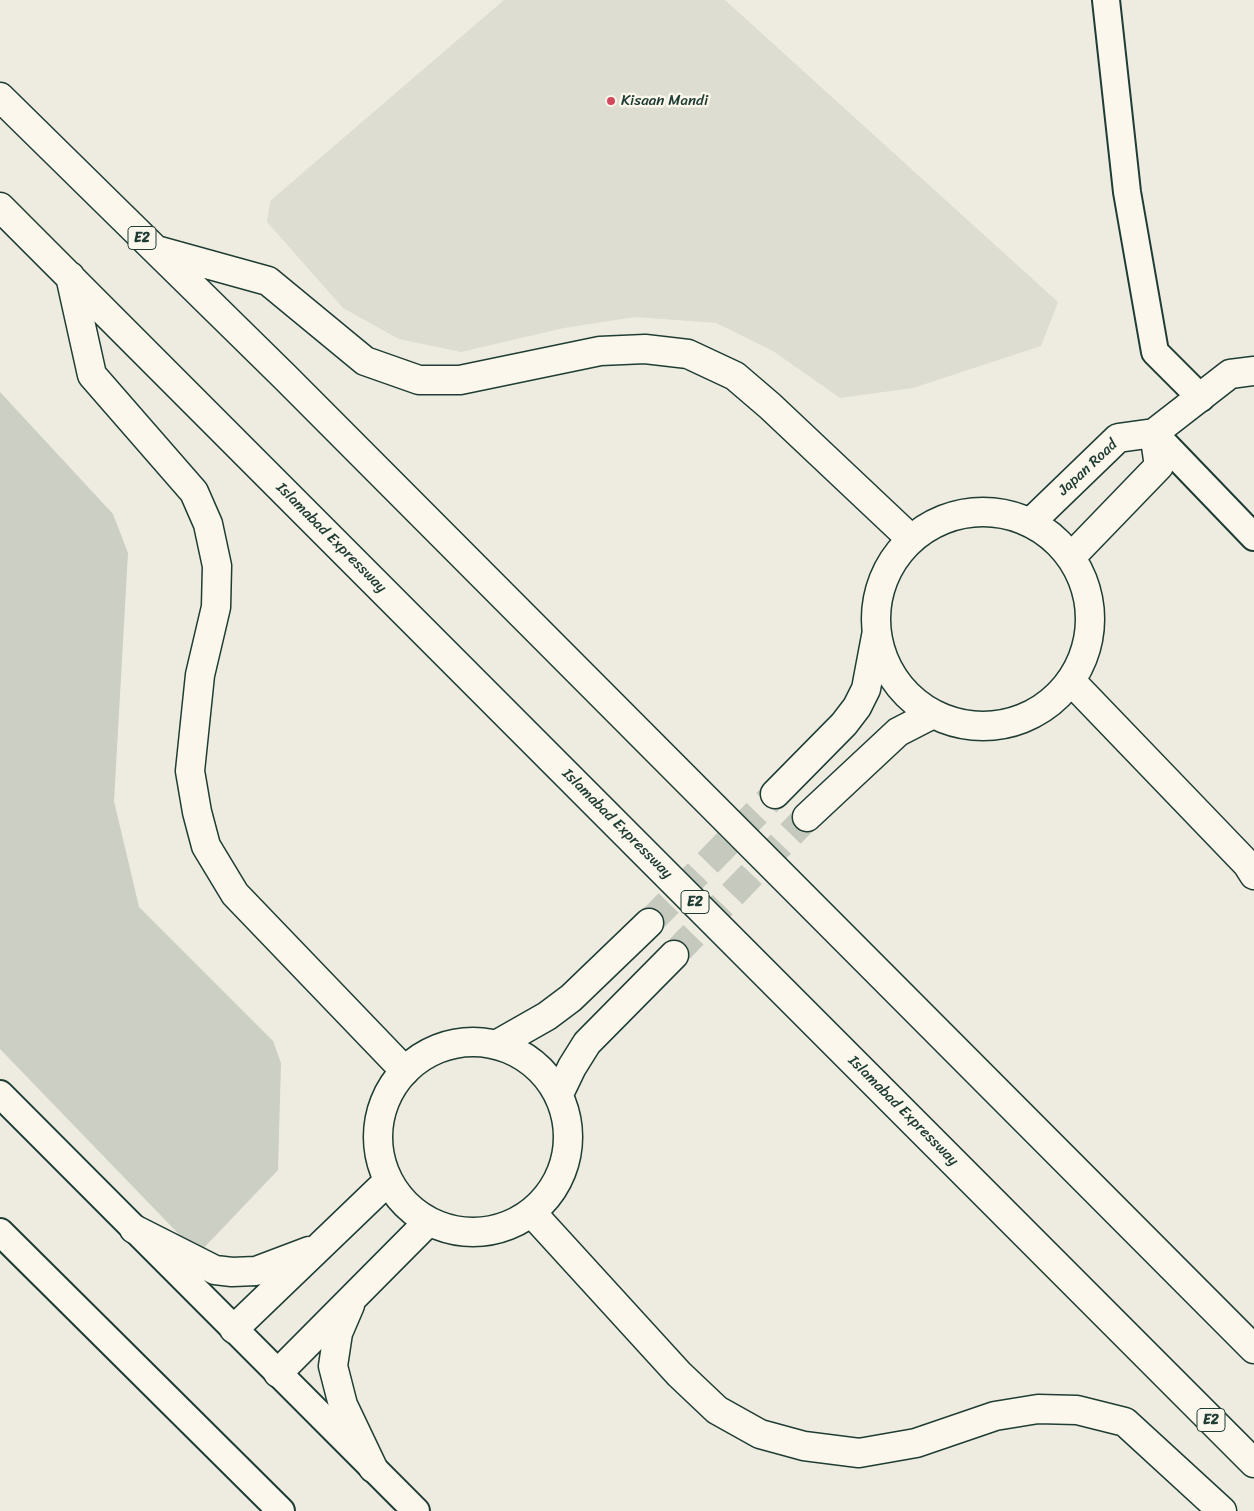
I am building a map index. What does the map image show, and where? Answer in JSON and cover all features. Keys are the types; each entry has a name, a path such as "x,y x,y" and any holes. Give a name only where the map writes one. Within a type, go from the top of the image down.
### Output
{"main road":[{"name":"E2","path":"0,97 285,377 1254,1349"},
{"name":"Islamabad Expressway","path":"0,207 1254,1464"},
{"path":"154,250 268,280 365,361 419,380 460,380 600,351 645,349 688,354 735,376 770,406 911,539"},
{"path":"70,276 92,375 194,492 208,524 218,566 216,607 200,675 190,771 197,812 206,846 235,894 405,1071"},
{"name":"Japan Road","path":"1031,522 1118,438 1154,433 1230,374 1254,370"},
{"path":"1074,554 1159,466 1154,433"},
{"path":"775,794 844,724 857,707 866,689 876,634 876,608 882,582 893,559 911,539 938,522 968,512 1001,512 1031,522 1074,554 1088,593 1091,624 1085,654 1071,681 1050,703 1023,718 993,726 962,724 933,714 912,699 895,680 883,658 876,634"},
{"path":"1071,681 1246,864 1254,875"},
{"path":"808,817 898,732 933,714"},
{"path":"496,1045 547,1016 571,998 649,924"},
{"path":"559,1094 587,1042 674,954"},
{"path":"472,1042 496,1045 516,1052 533,1062 559,1094 566,1114 568,1129 566,1158 559,1178 548,1197 532,1213 508,1226 481,1233 454,1231 428,1222 412,1211 398,1198 388,1181 380,1159 377,1135 380,1112 390,1090 405,1071 424,1055 447,1045 472,1042"},
{"path":"234,1330 388,1181"},
{"path":"532,1213 680,1374 718,1410 760,1434 804,1446 859,1453 916,1442 995,1416 1038,1409 1077,1410 1125,1422 1222,1511"},
{"path":"278,1373 428,1222"},
{"path":"134,1229 215,1270 232,1272 256,1270 318,1248"},
{"path":"354,1296 338,1333 333,1366 343,1405 374,1468"}],"street":[{"path":"1106,0 1127,192 1155,352 1201,398"},
{"path":"1154,433 1254,537"},
{"path":"0,1094 416,1511"},
{"path":"0,1232 281,1511"}],"shaded area":[{"name":"Kisaan Mandi","path":"504,0 725,0 1058,302 1041,346 913,388 840,398 773,351 716,323 635,317 564,328 461,352 399,339 343,308 267,222 270,201"},
{"path":"0,392 113,514 128,553 114,801 139,907 273,1041 281,1063 278,1170 198,1254 0,1049"}],"tunnel":[{"path":"649,923 775,794"},
{"path":"674,955 807,817"}],"place":[{"name":"Kisaan Mandi","path":"611,101"}]}
